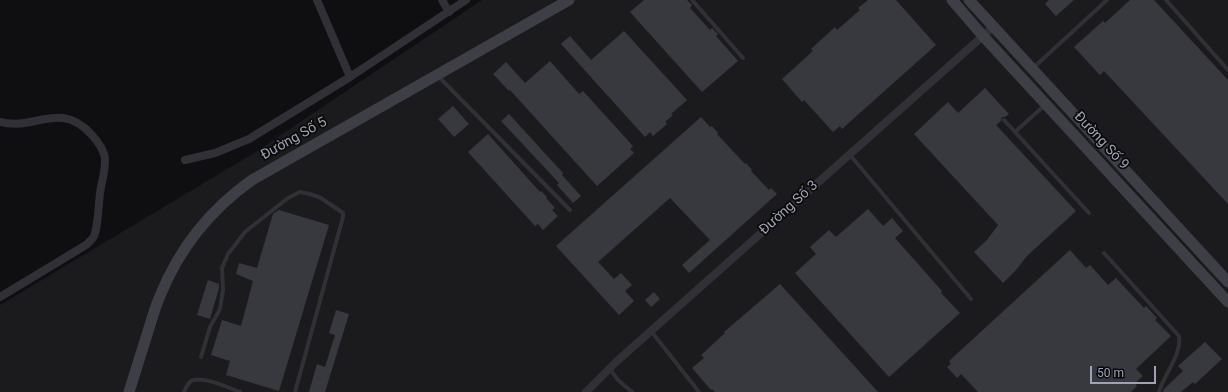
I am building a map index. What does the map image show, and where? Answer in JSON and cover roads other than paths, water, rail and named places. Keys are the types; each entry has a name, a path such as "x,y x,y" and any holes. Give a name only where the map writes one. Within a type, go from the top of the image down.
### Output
{"street":[{"path":"317,0 350,77"},
{"path":"442,0 449,12"},
{"path":"185,160 215,153 249,139 350,77 466,0"},
{"name":"Đường Số 5","path":"129,392 160,296 178,259 213,212 233,193 252,180 569,0"},
{"name":"Đường Số 9","path":"952,0 983,36 1228,302"},
{"name":"Đường Số 9","path":"969,0 1228,282"},
{"name":"Đường Số 3","path":"586,392 651,331 993,27"},
{"path":"0,122 14,124 28,123 60,117 74,120 85,127 97,140 104,152 106,161 99,197 94,237 86,245 0,297"}],"lane":[{"path":"692,0 744,58"},
{"path":"1032,69 1107,0"},
{"path":"1166,0 1228,70"},
{"path":"438,75 570,210"},
{"path":"1015,132 1046,104"},
{"path":"1004,120 1088,213"},
{"path":"849,154 971,298"},
{"path":"201,358 210,327 220,309 223,290 222,268 228,254 245,232 288,198 300,192 310,194 321,198 340,210 343,213 343,217 295,392"},
{"path":"1104,253 1179,336 1180,343 1177,353 1158,392"},
{"path":"651,331 699,392"},
{"path":"610,368 618,380 632,392"},
{"path":"184,392 186,386 190,382 202,380 240,392"}]}
